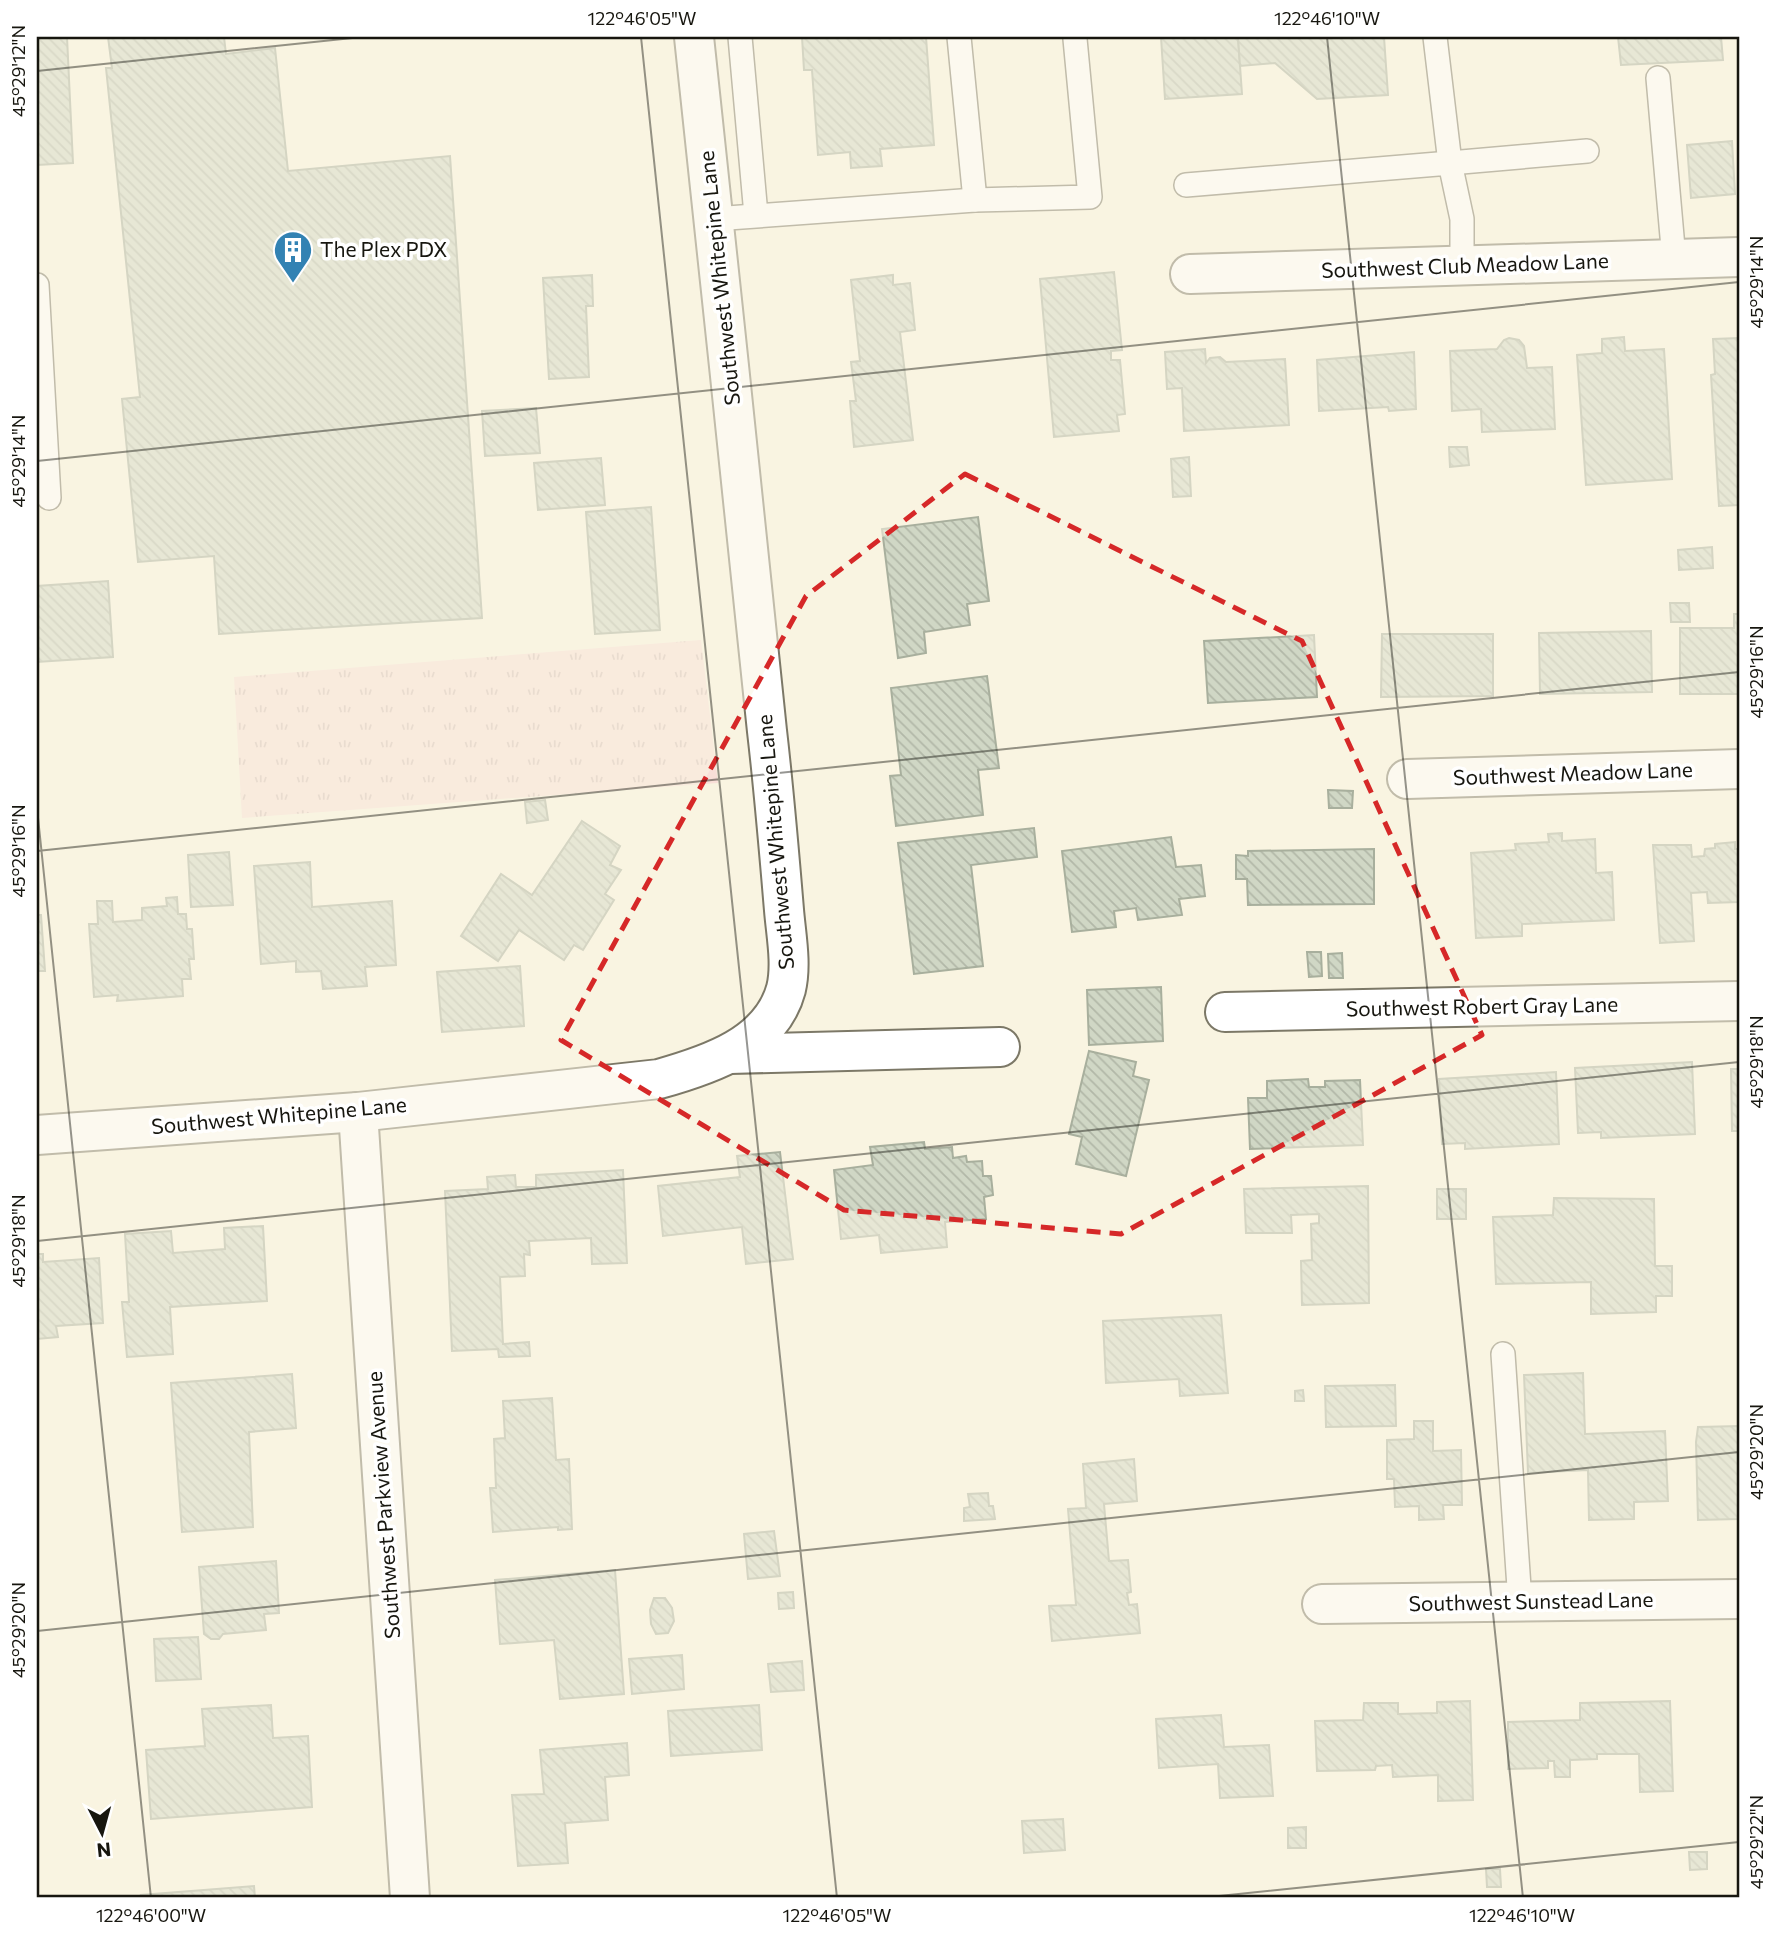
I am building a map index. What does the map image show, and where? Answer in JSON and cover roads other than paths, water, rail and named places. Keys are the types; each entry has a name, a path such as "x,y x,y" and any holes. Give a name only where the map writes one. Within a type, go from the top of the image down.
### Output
{"street":[{"name":"Southwest Whitepine Lane","path":"37,1135 358,1112 659,1079 699,1068 730,1054 754,1037 774,1016 786,988 788,962 777,820 694,37"},
{"name":"Southwest Club Meadow Lane","path":"1190,274 1739,257"},
{"name":"Southwest Meadow Lane","path":"1407,779 1739,769"},
{"name":"Southwest Robert Gray Lane","path":"1225,1012 1739,1001"},
{"path":"730,1054 1000,1046"},
{"name":"Southwest Parkview Avenue","path":"358,1112 410,1898"},
{"name":"Southwest Sunstead Lane","path":"1322,1604 1739,1599"}],"lane":[{"path":"740,37 756,215"},
{"path":"959,37 975,200"},
{"path":"1435,37 1450,163 1462,219 1462,266"},
{"path":"714,219 975,200 1090,197 1075,38"},
{"path":"1658,78 1674,259"},
{"path":"1186,185 1587,151"},
{"path":"37,285 49,498"},
{"path":"1503,1354 1520,1602"}],"place":[{"name":"The Plex PDX","path":"293,284"}]}
